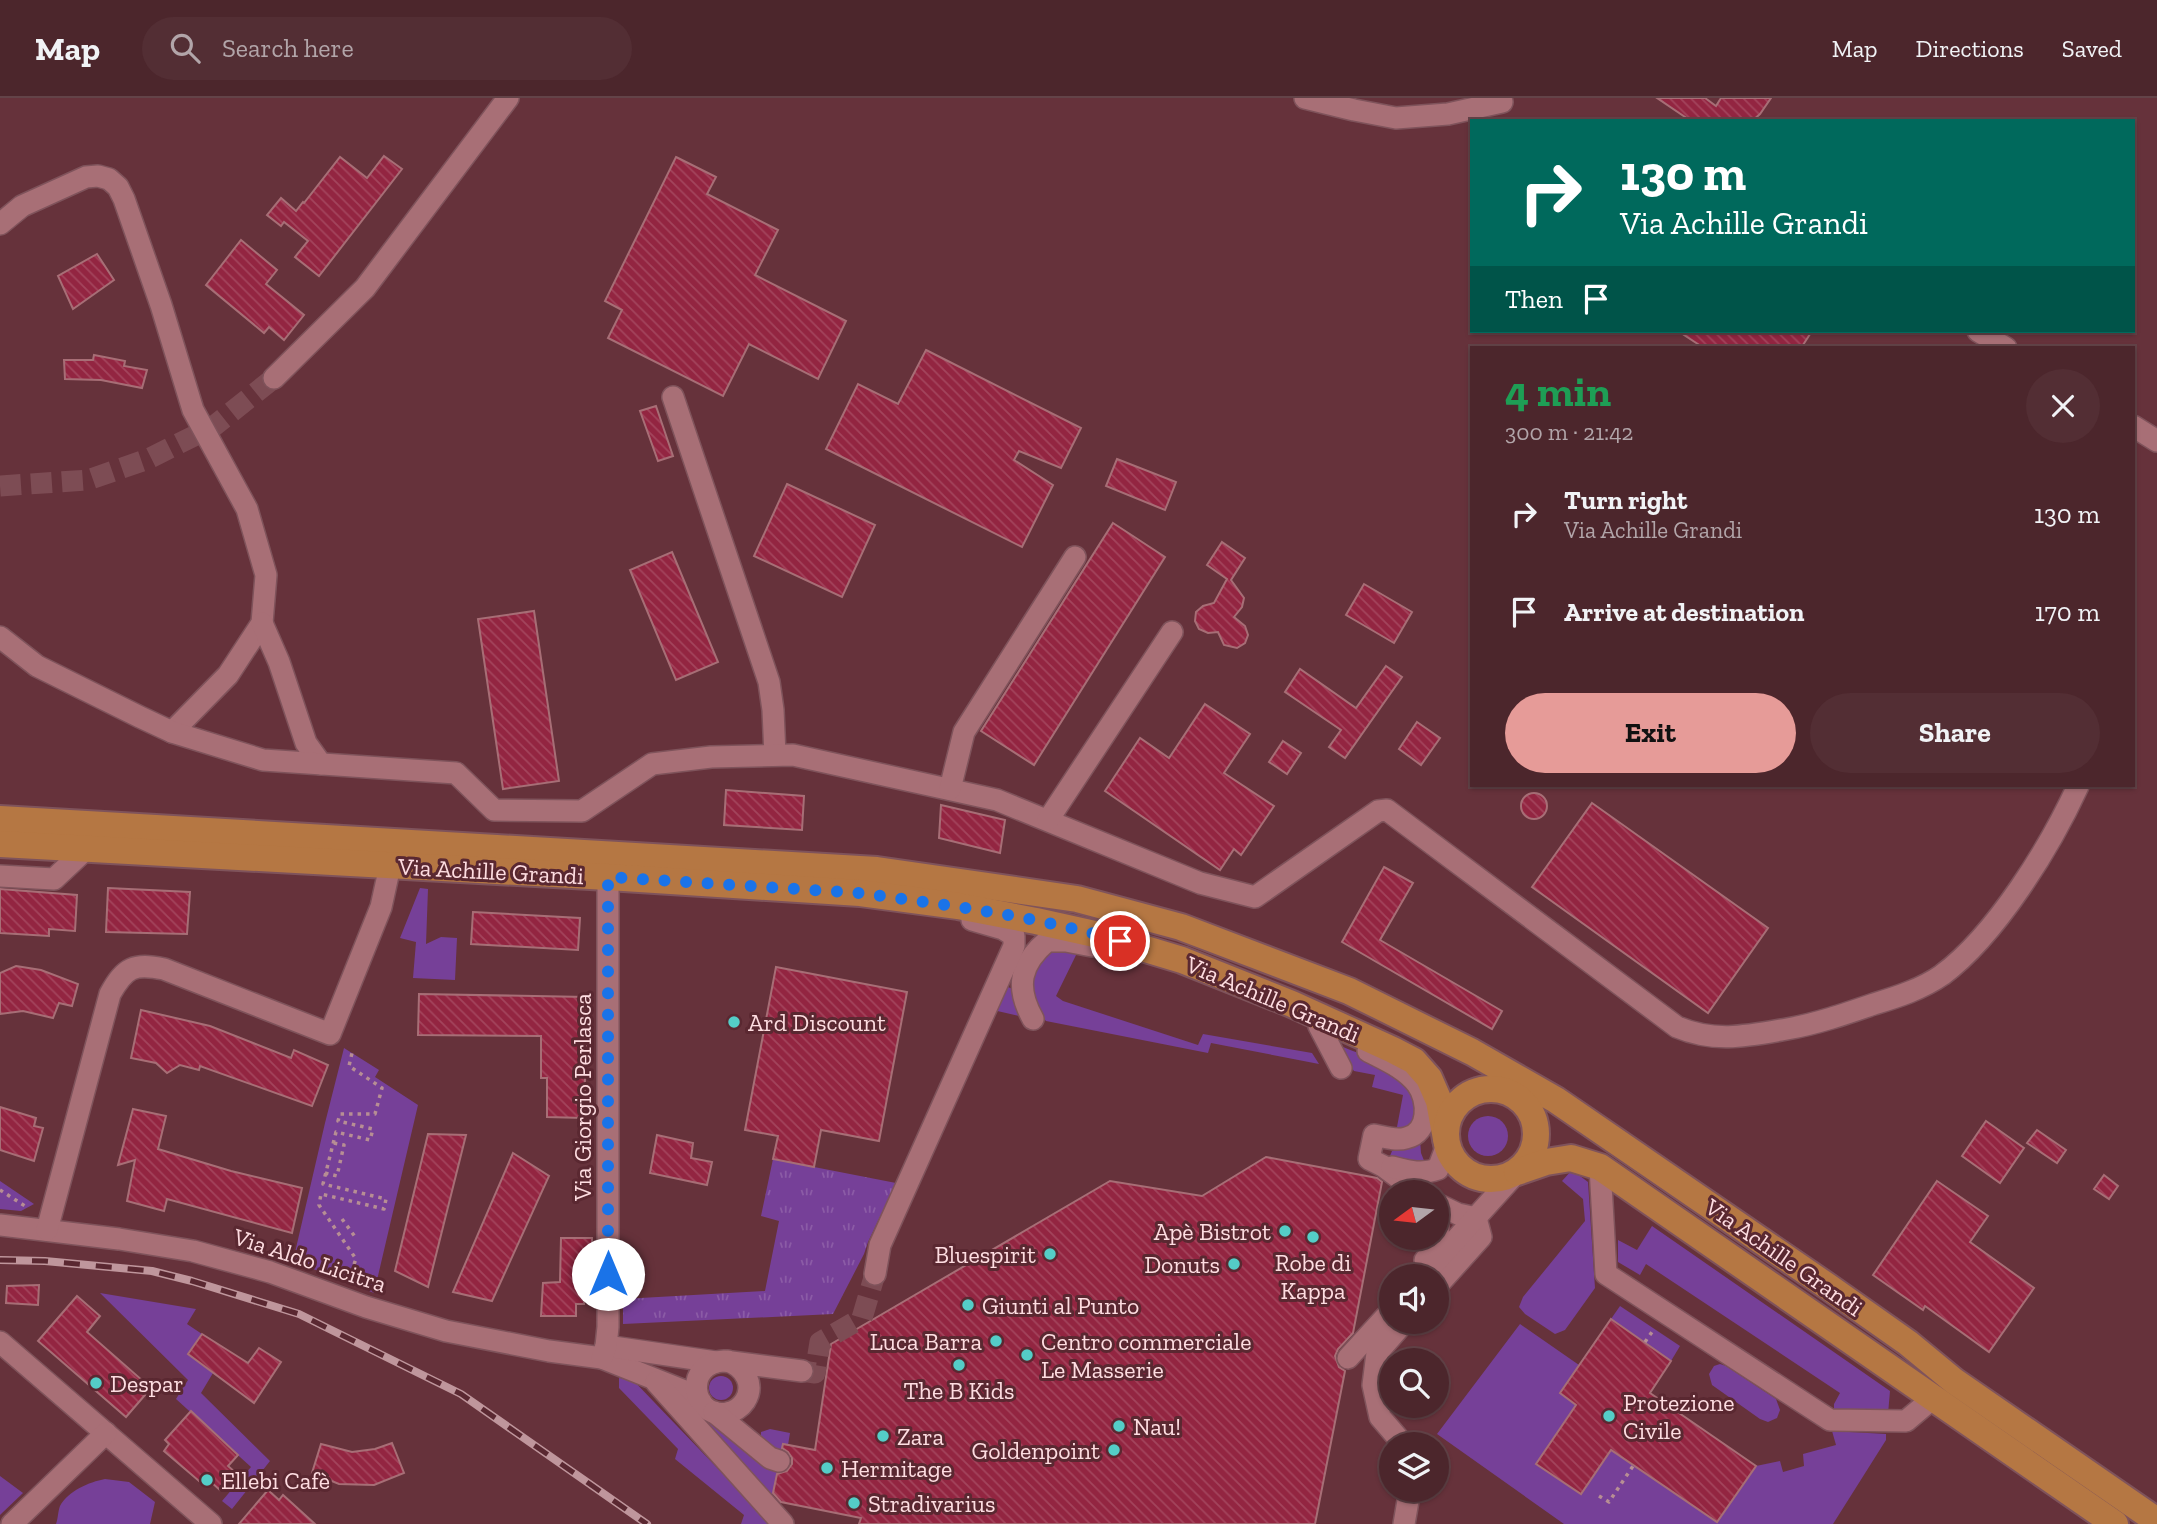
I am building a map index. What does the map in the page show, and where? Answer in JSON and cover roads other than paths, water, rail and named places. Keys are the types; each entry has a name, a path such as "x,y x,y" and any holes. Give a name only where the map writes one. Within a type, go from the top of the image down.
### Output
{"main road":[{"name":"Via Achille Grandi","path":"0,820 877,870 1077,899 1181,927 1349,990 1472,1052 1556,1100 1908,1343 1954,1381"},
{"name":"Via Achille Grandi","path":"0,844 860,893 958,906 1036,921 1099,935 1218,973 1414,1061 1429,1078 1439,1101 1443,1151"},
{"name":"Via Achille Grandi","path":"1034,894 1204,947 1312,988 1362,1009 1496,1078 1522,1100 1548,1112 1666,1189 1889,1343 1954,1381 2157,1521"},
{"path":"1491,1088 1506,1091 1522,1100 1532,1114 1536,1139 1533,1152 1517,1172 1496,1180 1475,1177 1443,1151 1446,1124 1452,1110 1462,1098 1491,1088"},
{"name":"Via Achille Grandi","path":"1517,1172 1546,1162 1571,1158 1600,1167 2115,1524"}],"street":[{"path":"274,377 365,288 508,98"},
{"path":"1306,98 1396,118 1448,114 1502,102"},
{"path":"0,223 22,206 86,177 109,179 118,187 161,305 193,410 247,509 266,575 262,623 279,662 306,743 321,764"},
{"path":"1981,333 2003,346"},
{"path":"673,397 769,682 775,755"},
{"path":"2135,427 2157,441"},
{"path":"950,789 964,732 1075,557"},
{"path":"172,732 214,692 262,623"},
{"path":"1048,820 1172,632"},
{"path":"0,637 37,666 172,732 263,760 456,773 494,810 582,811 652,764 710,757 793,755 997,800 1200,883 1255,897 1378,811 1387,810 1677,1027 1694,1035 1717,1038 1810,1024 1907,993 1941,975 1973,946 2007,905 2049,844 2078,787"},
{"path":"0,876 54,879 86,849"},
{"path":"47,1230 110,994 119,979 132,968 146,965 164,969 330,1034 382,907 390,866"},
{"name":"Via Giorgio Perlasca","path":"604,1352 608,877"},
{"path":"875,1275 880,1245 1014,946 1014,936 1003,929 982,922 916,912 898,898"},
{"path":"1033,1018 1022,994 1024,973 1037,950 1047,941 1085,944 1139,959 1182,960"},
{"path":"1218,973 1245,997 1319,1026 1404,1071 1418,1086 1426,1115 1420,1129 1408,1138 1394,1139 1374,1135 1376,1162"},
{"path":"1319,1026 1341,1068"},
{"path":"1376,1162 1419,1173 1443,1151"},
{"path":"1435,1180 1443,1151"},
{"path":"1376,1162 1401,1180"},
{"path":"1600,1167 1606,1274 1830,1420 1906,1421 1932,1399"},
{"path":"1434,1264 1517,1172"},
{"path":"1449,1210 1476,1218"},
{"path":"1449,1273 1481,1237 1476,1218"},
{"name":"Via Aldo Licitra","path":"0,1225 193,1251 270,1272 366,1307 446,1331 549,1351 604,1352"},
{"path":"1421,1264 1434,1250"},
{"path":"1379,1313 1350,1350 1379,1322"},
{"path":"1393,1432 1380,1417 1373,1385 1377,1353 1394,1334"},
{"path":"0,1342 211,1524"},
{"path":"604,1352 802,1371"},
{"path":"604,1352 682,1390 708,1407 770,1458 779,1461"},
{"path":"722,1362 743,1370 748,1380 744,1402 736,1410 725,1413 708,1407 696,1390 698,1378 705,1367 722,1362"},
{"path":"653,1377 783,1524"},
{"path":"12,1524 106,1433"},
{"path":"1404,1524 1408,1502"}],"tunnel":[{"path":"0,486 88,480 148,459 214,426 274,378"},
{"path":"802,1371 815,1373 820,1342 862,1318 875,1274"}],"railway":[{"path":"0,1260 45,1261 152,1271 299,1314 461,1394 647,1524"}],"place":[{"name":"Ard Discount","path":"734,1022"},
{"name":"Apè Bistrot","path":"1285,1231"},
{"name":"Robe di Kappa","path":"1313,1237"},
{"name":"Bluespirit","path":"1050,1254"},
{"name":"Donuts","path":"1234,1264"},
{"name":"Giunti al Punto","path":"968,1305"},
{"name":"Luca Barra","path":"996,1341"},
{"name":"Centro commerciale Le Masserie","path":"1027,1355"},
{"name":"The B Kids","path":"959,1365"},
{"name":"Despar","path":"96,1383"},
{"name":"Protezione Civile","path":"1609,1416"},
{"name":"Nau!","path":"1119,1426"},
{"name":"Zara","path":"883,1436"},
{"name":"Goldenpoint","path":"1114,1450"},
{"name":"Hermitage","path":"827,1468"},
{"name":"Ellebi Cafè","path":"207,1480"},
{"name":"Stradivarius","path":"854,1503"}]}
